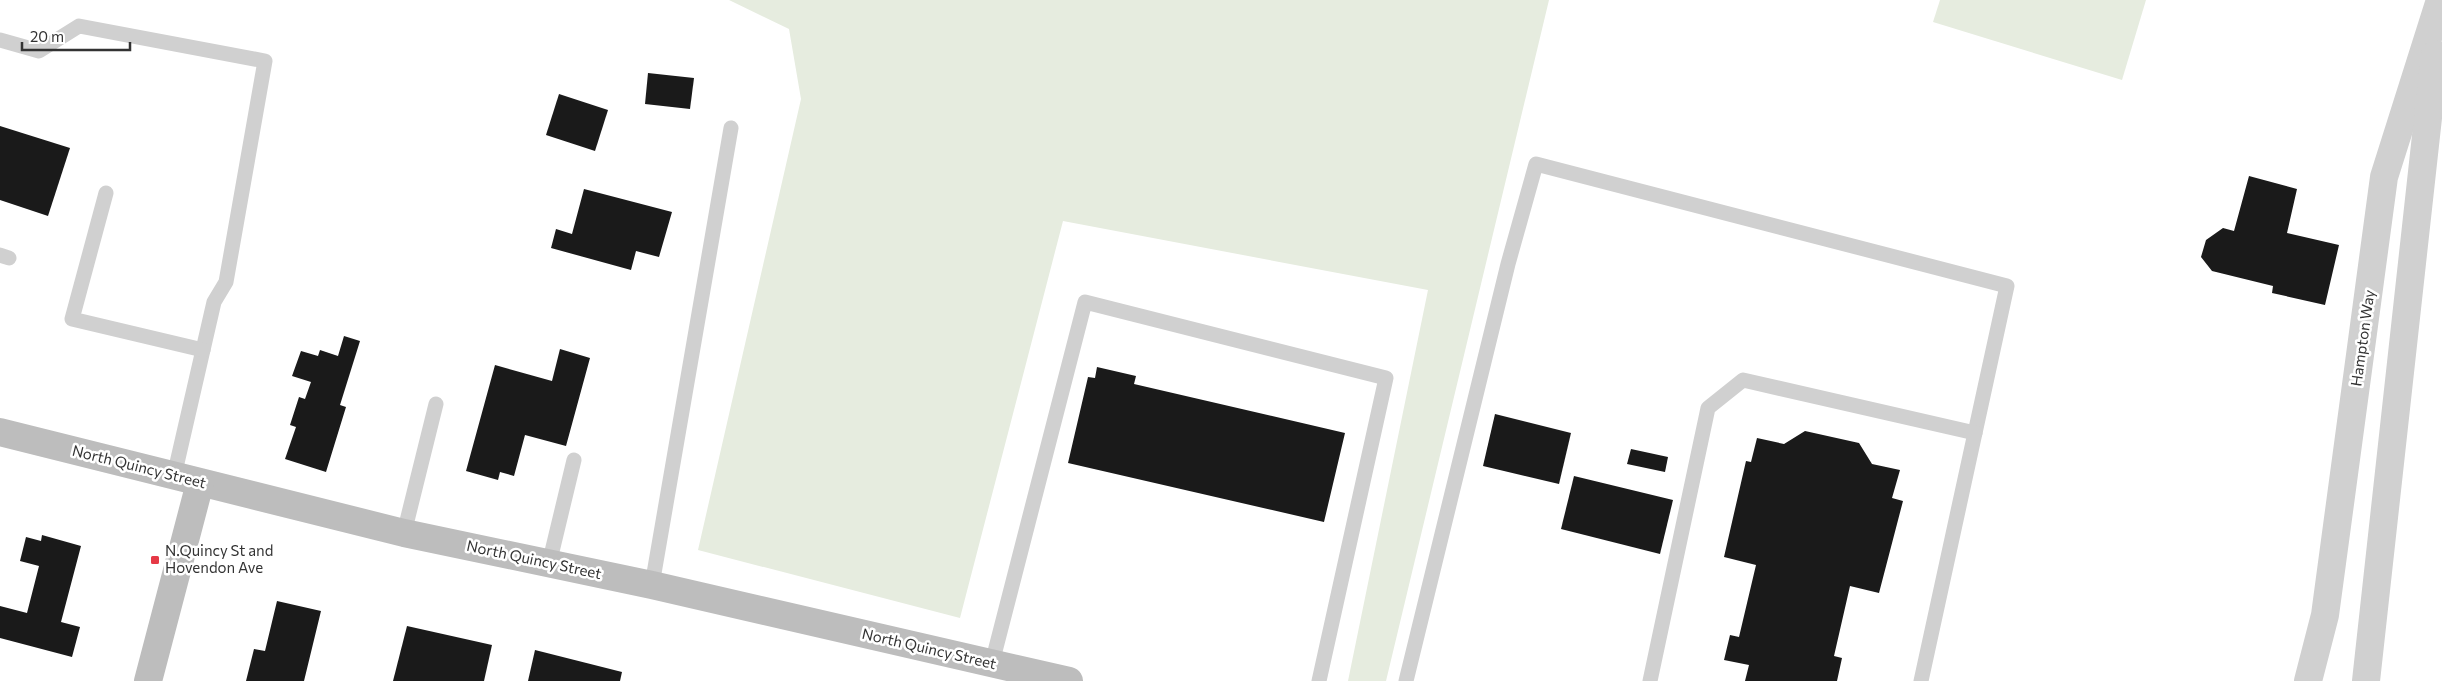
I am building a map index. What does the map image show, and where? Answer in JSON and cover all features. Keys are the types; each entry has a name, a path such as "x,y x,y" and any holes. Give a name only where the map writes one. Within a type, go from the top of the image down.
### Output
{"main road":[{"name":"North Quincy Street","path":"0,432 404,533 652,585 1069,681"},
{"path":"148,681 200,483"}],"street":[{"name":"Hampton Way","path":"2308,681 2325,615 2384,177 2440,0"},
{"name":"Hampton Way","path":"2366,681 2423,181 2440,0"}],"lane":[{"path":"0,40 39,51 78,26 266,61 226,282 214,302 174,476"},
{"path":"652,585 731,128"},
{"path":"1406,681 1508,264 1536,164 2007,286 1921,681"},
{"path":"106,193 72,319 202,350"},
{"path":"992,664 1085,302 1386,378 1319,681"},
{"path":"1650,681 1708,408 1744,380 1975,433"},
{"path":"404,533 436,404"},
{"path":"549,564 574,460"}],"shaded area":[{"path":"729,0 1549,0 1386,681 1348,681 1428,290 1063,221 960,618 698,550 801,99 789,29"},
{"path":"1940,0 2146,0 2122,80 1933,22"}],"building":[{"path":"648,73 694,78 690,109 645,104"},
{"path":"559,94 608,110 595,151 546,135"},
{"path":"0,126 70,148 48,216 0,200"},
{"path":"2249,176 2297,189 2287,233 2339,245 2325,305 2272,293 2273,286 2212,271 2201,257 2206,240 2223,228 2234,231"},
{"path":"584,189 672,212 659,257 636,251 631,270 551,248 556,229 572,234"},
{"path":"344,336 360,341 340,405 346,407 326,472 285,459 296,427 290,425 299,397 305,399 311,382 292,376 301,351 318,356 320,350 338,356"},
{"path":"560,349 590,358 566,446 525,435 514,476 500,472 498,480 466,471 495,365 552,381"},
{"path":"1097,367 1136,376 1134,384 1345,433 1324,522 1068,463 1088,377 1095,378"},
{"path":"1495,414 1571,433 1559,484 1483,466"},
{"path":"1805,431 1859,443 1872,464 1900,470 1892,498 1903,501 1879,593 1850,586 1834,656 1842,658 1837,681 1745,681 1749,665 1724,660 1730,635 1739,637 1756,565 1724,557 1746,461 1751,462 1757,438 1784,444"},
{"path":"1631,449 1668,457 1665,472 1627,464"},
{"path":"1574,476 1673,500 1660,554 1561,529"},
{"path":"42,535 81,546 61,622 80,627 72,657 0,638 0,606 27,613 39,566 20,561 26,537 41,541"},
{"path":"277,601 321,611 304,681 246,681 254,649 265,651"},
{"path":"407,626 492,645 484,681 393,681"},
{"path":"535,650 622,672 620,681 528,681"}],"place":[{"name":"N.Quincy St and Hovendon Ave","path":"155,560"}]}
